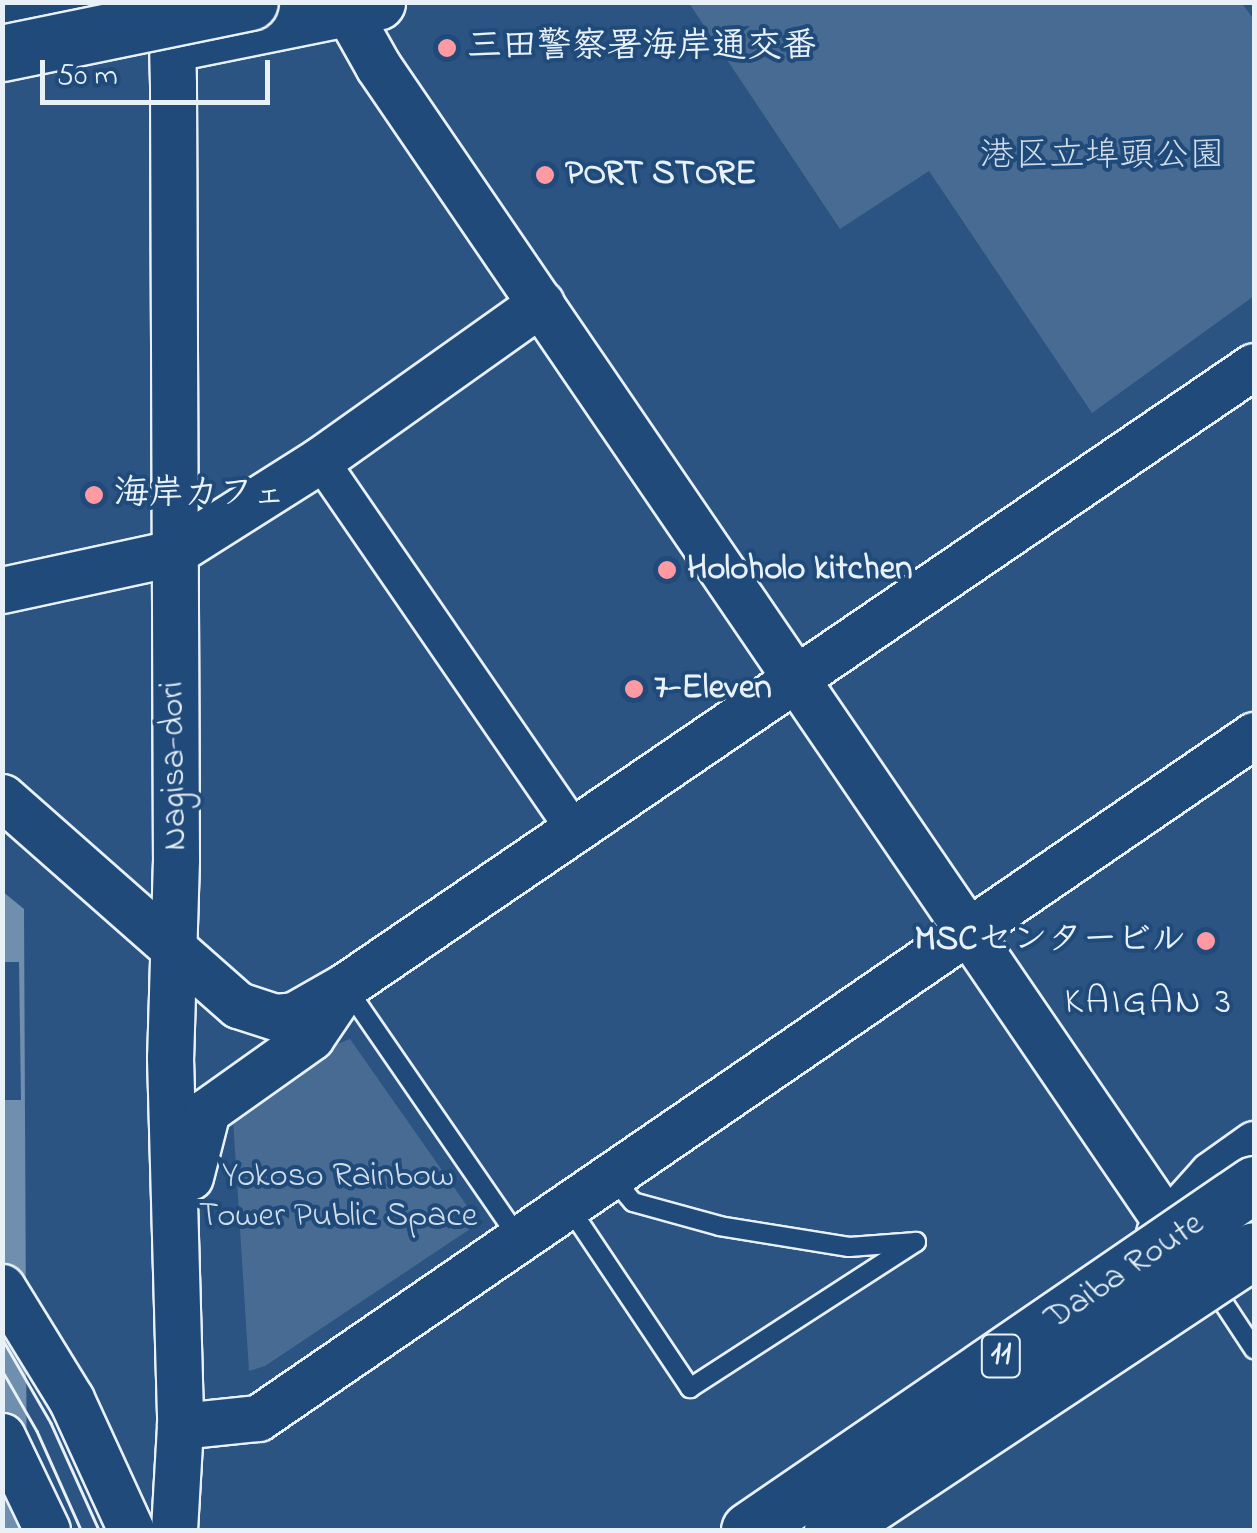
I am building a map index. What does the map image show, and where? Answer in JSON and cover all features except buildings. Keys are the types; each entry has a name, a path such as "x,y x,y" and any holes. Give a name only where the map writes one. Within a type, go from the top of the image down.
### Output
{"main road":[{"path":"2,16 74,2"},
{"path":"2,53 250,2"},
{"path":"2,78 168,23 355,5"},
{"name":"Daiba Route","path":"749,1530 1254,1184"},
{"name":"Daiba Route","path":"832,1530 1254,1250"}],"street":[{"path":"355,5 378,66 1168,1226 1237,1286 878,1530"},
{"name":"Nagisa-dori","path":"168,23 176,860 172,950 180,1426 174,1530"},
{"path":"2,590 173,554 320,460 541,303"},
{"path":"2,796 238,1005 258,1014 294,1015 345,986 1254,366"},
{"path":"320,460 573,828"},
{"path":"180,1426 258,1418 1254,735"},
{"path":"175,1246 207,1111 311,1037 345,986"},
{"path":"724,1530 1168,1226 1212,1174 1254,1144"},
{"path":"2,1287 79,1415 131,1530"},
{"path":"2,1436 47,1530"}],"lane":[{"path":"345,986 519,1240"},
{"path":"568,1206 690,1388 916,1242 849,1248 720,1226 633,1202 610,1176"},
{"path":"1237,1286 1254,1349"}],"green space":[{"name":"港区立埠頭公園","path":"689,3 1242,3 1254,20 1254,296 1092,413 929,171 840,229"},
{"name":"Yokoso Rainbow Tower Public Space","path":"350,1039 479,1223 265,1366 249,1371 233,1119 319,1051"}],"shaded area":[{"path":"2,891 24,909 27,1530 2,1530"}],"pier":[{"path":"3,962 19,962 21,1100 3,1100"}],"tram line":[{"path":"763,1530 1254,1194"},
{"path":"820,1530 1254,1227"},
{"path":"2,1338 51,1423 99,1530"},
{"path":"2,1370 37,1431 81,1530"}],"place":[{"name":"三田警察署海岸通交番","path":"447,48"},
{"name":"PORT STORE","path":"545,175"},
{"name":"海岸カフェ","path":"94,495"},
{"name":"Holoholo kitchen","path":"667,570"},
{"name":"7-Eleven","path":"634,689"},
{"name":"MSCセンタービル","path":"1206,941"}],"district":[{"name":"KAIGAN 3","path":"1149,1004"}]}
